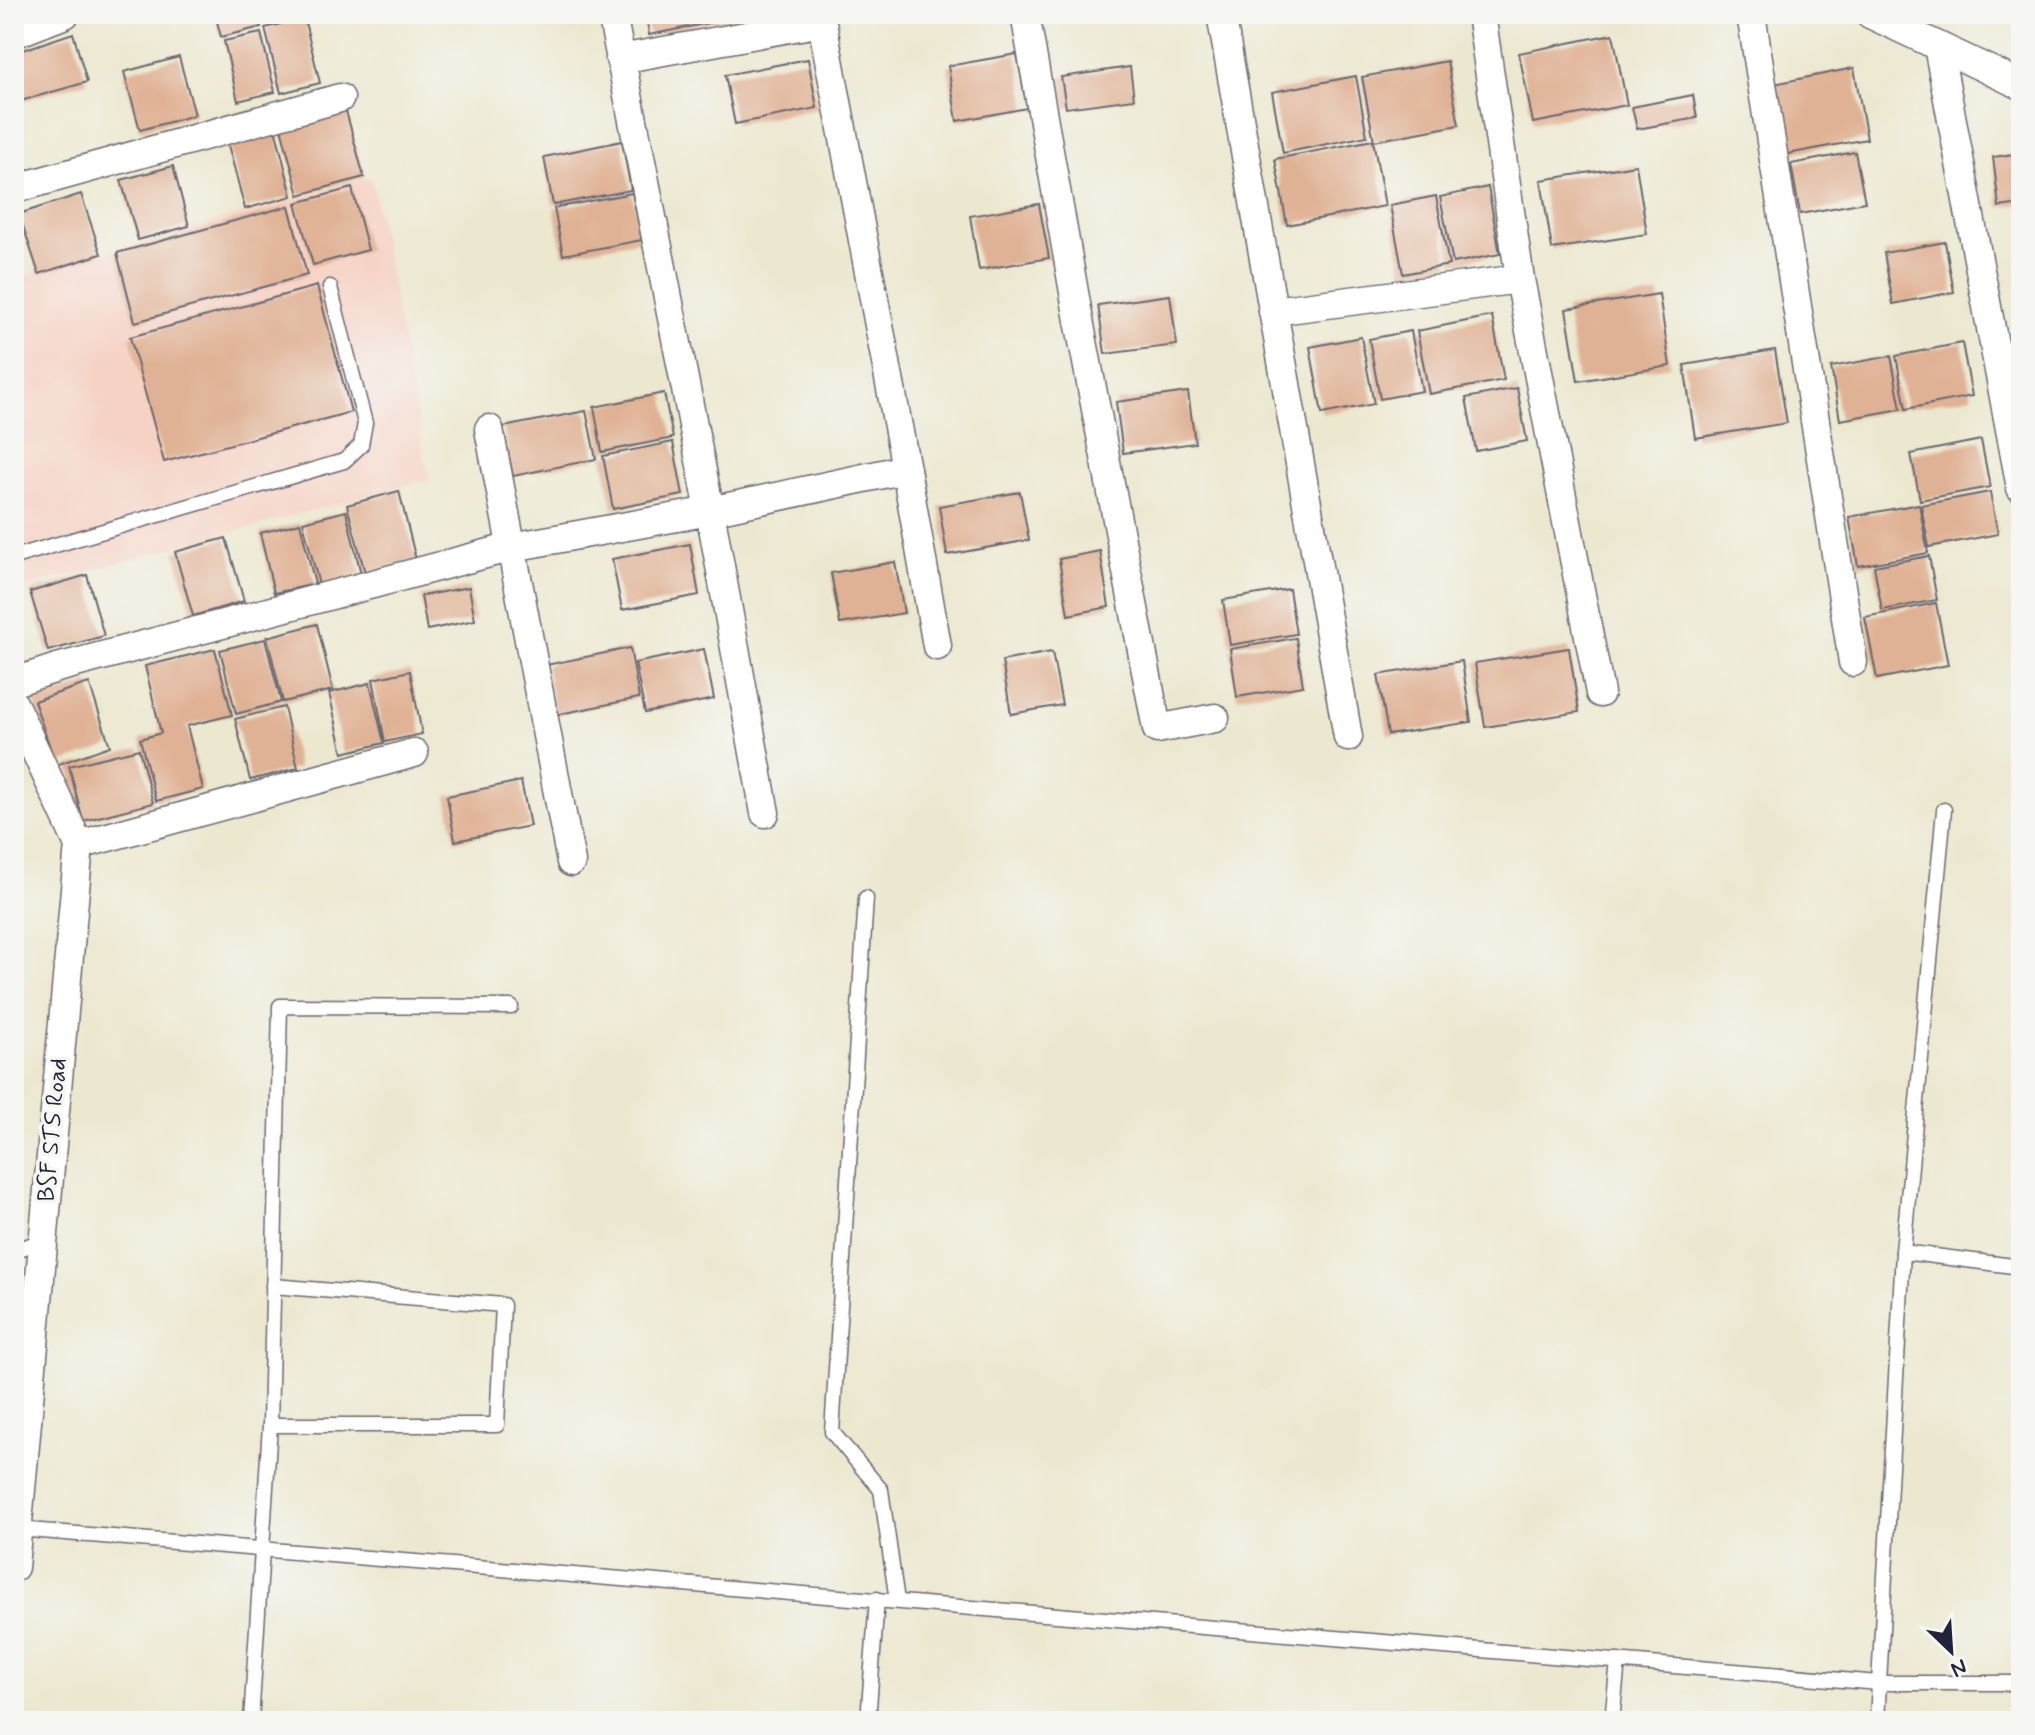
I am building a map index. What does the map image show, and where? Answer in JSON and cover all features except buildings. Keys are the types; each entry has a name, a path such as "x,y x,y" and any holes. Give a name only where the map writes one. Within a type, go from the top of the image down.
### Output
{"street":[{"path":"14,34 65,14"},
{"path":"612,14 710,511 765,813"},
{"path":"1025,14 1157,729 1215,718"},
{"path":"1221,14 1348,737"},
{"path":"1481,14 1520,279 1600,693"},
{"path":"1751,14 1853,662"},
{"path":"1870,14 2021,85"},
{"path":"620,59 821,18 937,646"},
{"path":"1938,46 2021,488"},
{"path":"14,189 340,98"},
{"path":"1273,311 1520,279"},
{"path":"489,429 571,862"},
{"path":"14,682 512,547 710,511 906,469"},
{"name":"BSF STS Road","path":"14,705 79,845 14,1567"},
{"path":"79,845 414,753"}],"lane":[{"path":"14,557 344,461 361,445 365,423 330,287"},
{"path":"1877,1721 1903,1252 1944,810"},
{"path":"866,898 832,1432 881,1490 897,1601"},
{"path":"251,1721 270,1425 280,1006 511,1007"},
{"path":"14,1251 44,1240"},
{"path":"1903,1252 2021,1267"},
{"path":"270,1425 497,1425 503,1305 273,1286"},
{"path":"17,1529 1879,1683 2021,1683"},
{"path":"868,1721 877,1599"},
{"path":"1612,1721 1618,1661"}],"shaded area":[{"path":"371,177 429,479 14,591 14,279"}]}
